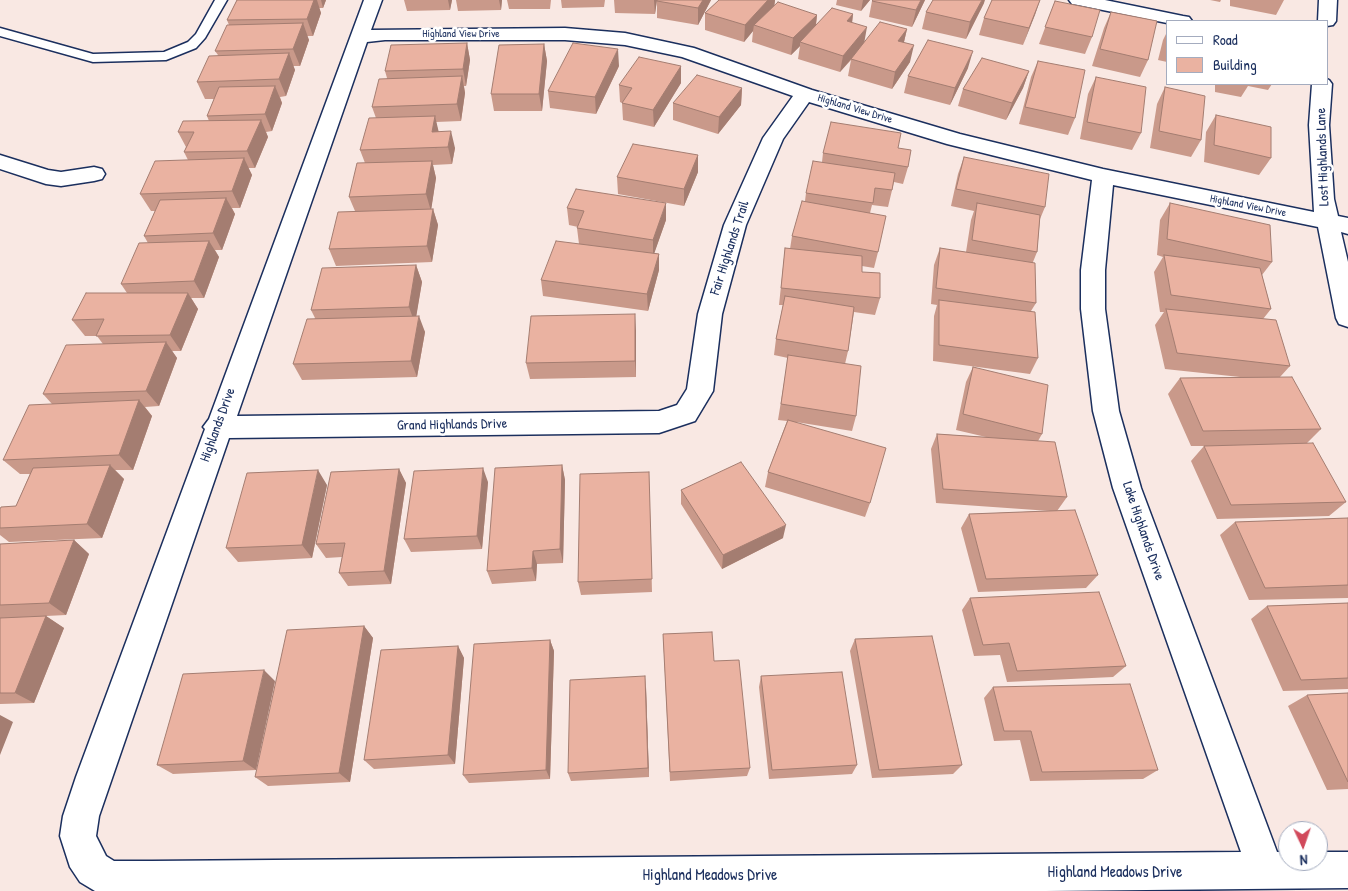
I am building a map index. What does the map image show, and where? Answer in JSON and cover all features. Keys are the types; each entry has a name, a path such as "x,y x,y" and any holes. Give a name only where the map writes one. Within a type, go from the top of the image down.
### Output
{"street":[{"name":"Highlands Drive","path":"83,854 78,836 81,816 93,777 217,427 373,0"},
{"path":"1078,0 1178,20"},
{"path":"1326,20 1328,0"},
{"name":"Highland View Drive","path":"359,37 385,34 565,34 625,39 687,52 805,94 954,139 1103,176 1338,224"},
{"name":"Lost Highlands Lane","path":"1322,85 1319,125 1323,199 1338,224 1348,318"},
{"name":"Fair Highlands Trail","path":"686,413 700,391 710,314 735,225 773,138 805,94"},
{"path":"0,162 46,177 69,178 94,174"},
{"name":"Lake Highlands Drive","path":"1103,176 1093,270 1093,309 1106,411 1127,488 1266,872"},
{"name":"Grand Highlands Drive","path":"217,427 635,423 659,422 686,413"},
{"name":"Highland Meadows Drive","path":"83,854 93,869 110,879 135,880 1348,870"}],"lane":[{"path":"0,32 93,58 166,56 182,51 201,36 221,0"}],"building":[{"path":"237,0 314,0 307,19 227,20"},
{"path":"657,0 703,0 698,8"},
{"path":"719,0 768,0 745,25 705,13"},
{"path":"873,0 921,0 916,10"},
{"path":"933,0 982,0 970,22 926,12"},
{"path":"992,0 1040,0 1029,28 984,18"},
{"path":"1055,1 1100,10 1092,37 1045,27"},
{"path":"778,2 817,15 793,38 754,25"},
{"path":"832,8 853,14 847,21 867,27 843,56 800,42"},
{"path":"1111,12 1157,21 1148,60 1100,49"},
{"path":"880,22 907,29 898,41 914,45 895,72 851,59"},
{"path":"303,23 293,49 215,51 227,25"},
{"path":"928,40 973,51 955,88 908,76"},
{"path":"467,43 463,69 385,71 391,45"},
{"path":"573,43 618,49 595,97 548,91"},
{"path":"544,44 539,94 491,94 499,45"},
{"path":"289,53 279,79 197,82 209,56"},
{"path":"639,57 681,66 653,110 622,103 632,88 619,85"},
{"path":"982,58 1029,71 1012,103 963,89"},
{"path":"1038,61 1085,70 1075,118 1025,107"},
{"path":"697,75 742,88 719,117 673,103"},
{"path":"462,76 457,104 372,107 379,79"},
{"path":"1096,77 1146,87 1141,133 1087,122"},
{"path":"275,86 265,114 207,116 219,87"},
{"path":"1165,87 1205,96 1201,140 1159,131"},
{"path":"1216,115 1271,127 1271,158 1214,145"},
{"path":"435,116 432,132 451,131 448,147 360,150 369,118"},
{"path":"261,120 247,151 184,152 194,132 178,132 183,121"},
{"path":"831,122 901,133 898,148 911,150 908,167 823,153"},
{"path":"633,144 698,155 684,189 617,177"},
{"path":"964,157 1049,174 1045,207 956,189"},
{"path":"244,158 232,191 140,194 155,161"},
{"path":"432,161 426,194 349,197 357,163"},
{"path":"813,161 895,173 892,190 875,188 873,203 806,193"},
{"path":"576,189 666,203 653,240 577,228 584,211 567,208"},
{"path":"226,198 213,233 144,236 160,200"},
{"path":"802,201 886,216 878,252 792,236"},
{"path":"977,203 1040,215 1037,252 972,240"},
{"path":"1170,203 1270,225 1272,262 1167,239"},
{"path":"433,209 427,246 329,249 338,212"},
{"path":"209,241 194,281 121,284 139,243"},
{"path":"556,241 659,254 647,294 541,280"},
{"path":"785,248 862,256 862,272 880,273 880,298 781,288"},
{"path":"940,248 1035,263 1036,303 936,288"},
{"path":"1164,255 1260,268 1271,309 1171,295"},
{"path":"416,265 409,307 311,310 322,268"},
{"path":"86,293 188,293 170,335 96,336 104,319 72,320"},
{"path":"785,296 854,307 848,351 776,339"},
{"path":"939,300 1035,312 1038,358 939,345"},
{"path":"1166,309 1276,320 1290,366 1177,353"},
{"path":"635,314 635,361 526,363 531,316"},
{"path":"419,316 411,361 293,364 307,319"},
{"path":"166,342 146,391 43,394 66,345"},
{"path":"788,355 861,366 856,416 781,404"},
{"path":"973,367 1048,385 1042,434 963,414"},
{"path":"1292,377 1321,429 1203,431 1180,378"},
{"path":"139,400 119,455 3,460 29,405"},
{"path":"788,420 886,448 870,503 768,472"},
{"path":"937,434 1055,442 1067,497 943,489"},
{"path":"1313,443 1346,502 1231,505 1204,446"},
{"path":"741,462 786,525 723,555 681,490"},
{"path":"110,465 87,524 0,528 1,507 16,506 33,468"},
{"path":"562,465 560,549 533,551 532,568 487,571 495,468"},
{"path":"483,468 477,536 404,539 414,471"},
{"path":"399,469 384,571 339,573 345,543 316,544 331,472"},
{"path":"318,470 302,545 226,548 247,473"},
{"path":"649,472 652,579 578,582 580,474"},
{"path":"1075,510 1098,575 986,579 969,514"},
{"path":"1348,518 1348,585 1265,588 1235,522"},
{"path":"74,540 49,603 0,605 0,544"},
{"path":"1099,592 1126,666 1017,671 1009,643 983,645 970,598"},
{"path":"1348,603 1348,678 1301,680 1267,606"},
{"path":"46,616 15,693 0,693 0,618"},
{"path":"364,626 339,773 255,777 287,630"},
{"path":"712,632 714,661 739,660 750,768 670,772 663,634"},
{"path":"932,636 962,765 879,770 855,639"},
{"path":"550,640 546,770 463,775 474,644"},
{"path":"458,646 448,755 364,760 381,650"},
{"path":"264,670 243,761 157,765 183,674"},
{"path":"842,672 857,765 772,770 761,676"},
{"path":"645,676 648,768 568,773 570,680"},
{"path":"1130,684 1158,770 1042,772 1031,731 1004,731 993,687"},
{"path":"1348,693 1348,782 1307,695"}]}
